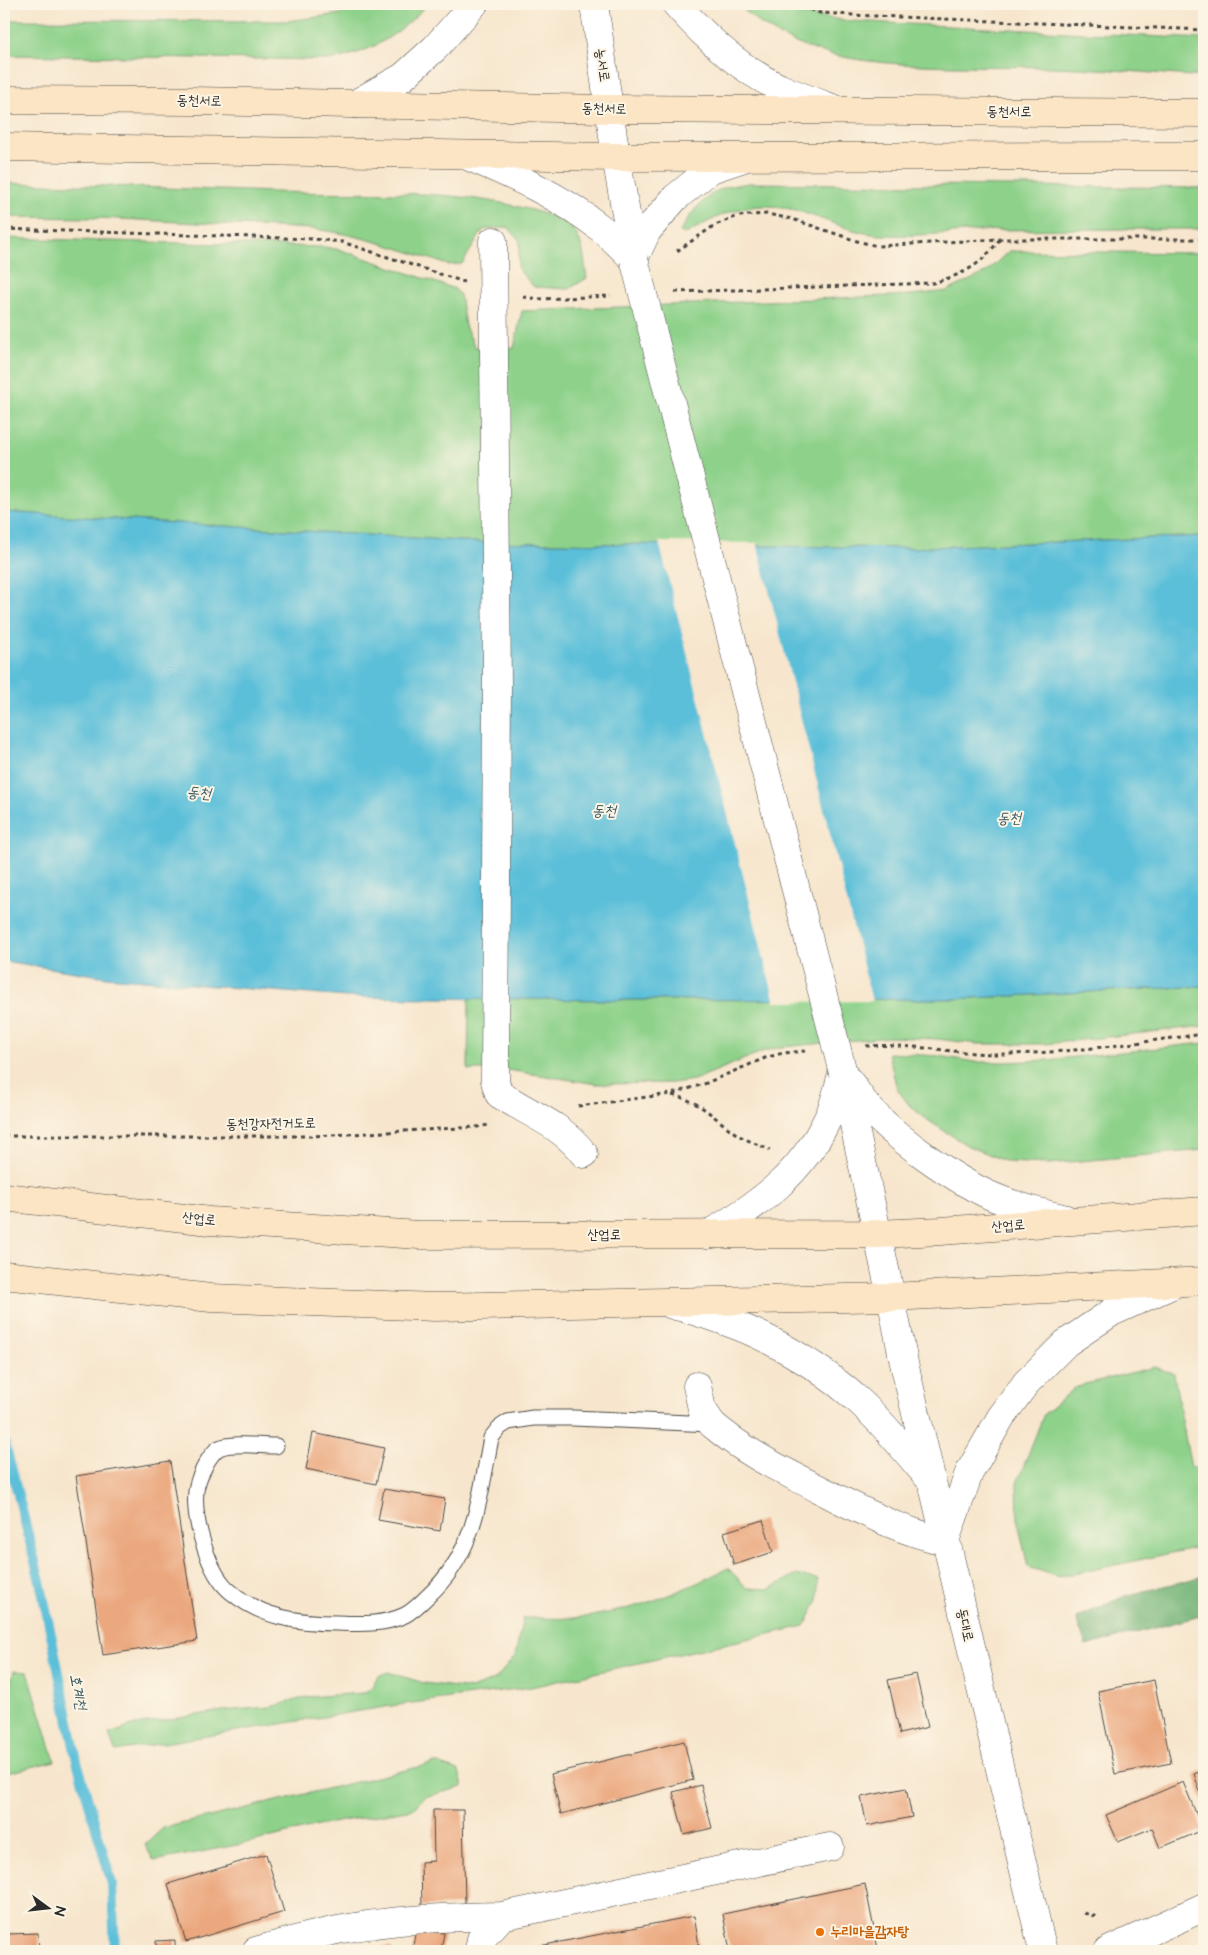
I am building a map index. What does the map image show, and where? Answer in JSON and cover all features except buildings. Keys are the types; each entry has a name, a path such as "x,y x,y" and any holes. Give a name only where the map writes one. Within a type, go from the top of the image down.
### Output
{"main road":[{"name":"동천서로","path":"4,100 355,104 609,110 1204,113"},
{"path":"4,147 616,157 1204,156"},
{"name":"산업로","path":"4,1197 210,1221 419,1235 877,1234 1204,1211"},
{"path":"4,1275 211,1298 435,1307 891,1297 1204,1281"}],"street":[{"path":"355,104 403,78 435,48 474,4"},
{"name":"농서로","path":"594,4 616,157 634,259 843,1072"},
{"path":"676,4 692,23 732,59 779,87 839,111"},
{"path":"463,154 513,175 558,199 604,230 634,259 647,230 675,198 711,169 748,156"},
{"path":"493,241 497,683 495,1081 499,1094 561,1129 584,1154"},
{"path":"843,1072 866,1105 888,1126 950,1173 988,1194 1015,1205 1073,1221"},
{"path":"707,1235 742,1214 773,1191 813,1147 829,1116 843,1072"},
{"name":"동대로","path":"843,1072 904,1364 1043,1951"},
{"path":"697,1386 702,1409 712,1424 755,1456 875,1518 920,1535 945,1541 969,1472 1001,1417 1026,1383 1066,1343 1112,1312 1176,1283"},
{"path":"666,1302 745,1329 768,1339 813,1367 858,1401 896,1438 931,1480"},
{"path":"256,1951 349,1927 431,1918 502,1916 830,1847"},
{"path":"1108,1951 1204,1907"},
{"path":"479,1951 481,1939 502,1916"}],"lane":[{"path":"276,1446 229,1446 218,1449 210,1457 202,1471 196,1490 198,1516 203,1543 216,1573 229,1590 244,1602 272,1614 293,1621 366,1624 387,1621 405,1615 439,1587 457,1564 468,1542 475,1519 491,1438 508,1422 533,1418 573,1418 712,1424"}],"path":[{"path":"795,4 820,13 1204,30"},
{"path":"677,251 701,234 738,216 767,214 792,218 877,246 1000,239 1204,239"},
{"path":"671,1094 689,1099 702,1106 739,1135 772,1152"},
{"name":"동천강자전거도로","path":"4,1136 313,1136 476,1127 537,1116"},
{"path":"1084,1913 1097,1917"}],"green space":[{"path":"360,4 427,4 406,25 382,42 356,54 326,60 4,55 4,20 287,21 340,14"},
{"path":"738,4 778,4 800,14 850,21 1204,39 1204,77 1079,68 925,65 867,61 811,49 784,38 760,23"},
{"path":"4,183 276,192 429,194 490,201 539,212 569,226 578,237 584,257 587,278 569,289 534,287 518,269 520,241 508,227 483,230 462,264 448,265 365,239 314,229 100,218 4,217"},
{"path":"748,183 1204,188 1204,229 1003,230 882,235 853,230 782,207 757,206 735,210 715,218 686,234 680,232 692,213 708,197 724,188"},
{"path":"4,238 325,247 341,250 455,289 460,295 465,326 475,347 514,348 522,311 911,295 947,291 985,273 1009,251 1204,253 1204,536 908,548 476,542 4,512"},
{"path":"1204,986 1204,1026 1046,1044 978,1044 937,1039 890,1037 782,1047 764,1051 694,1080 673,1083 597,1084 507,1070 468,1070 469,998 606,1000 953,999"},
{"path":"1204,1043 1204,1150 1047,1164 1007,1162 968,1146 929,1121 910,1106 897,1089 888,1053 939,1056 975,1062 1007,1062 1048,1060"},
{"path":"1155,1367 1174,1374 1191,1467 1204,1469 1204,1546 1059,1577 1028,1567 1018,1522 1017,1483 1044,1414 1077,1386"},
{"path":"728,1568 747,1588 770,1589 795,1575 818,1579 818,1600 805,1626 531,1687 391,1706 115,1751 109,1734 135,1725 222,1711 270,1707 307,1697 364,1693 371,1688 378,1676 388,1672 424,1683 471,1689 495,1680 515,1656 523,1618 574,1618 614,1612 634,1607 691,1586"},
{"path":"1204,1576 1204,1615 1086,1646 1076,1618 1125,1596"},
{"path":"14,1671 28,1672 55,1761 4,1774 4,1702"},
{"path":"435,1763 459,1771 463,1787 424,1797 413,1809 331,1823 242,1844 154,1861 145,1845 163,1828"}],"water":[{"name":"동천","path":"4,512 476,542 908,548 1204,536 1204,986 953,999 606,1000 346,997 107,977 4,961"}],"pier":[{"path":"659,542 757,543 872,1001 775,1002"}],"waterway":[{"name":"호계천","path":"4,1440 40,1581 77,1761 112,1884 115,1951"}],"place":[{"name":"누리마을감자탕","path":"820,1932"}]}
